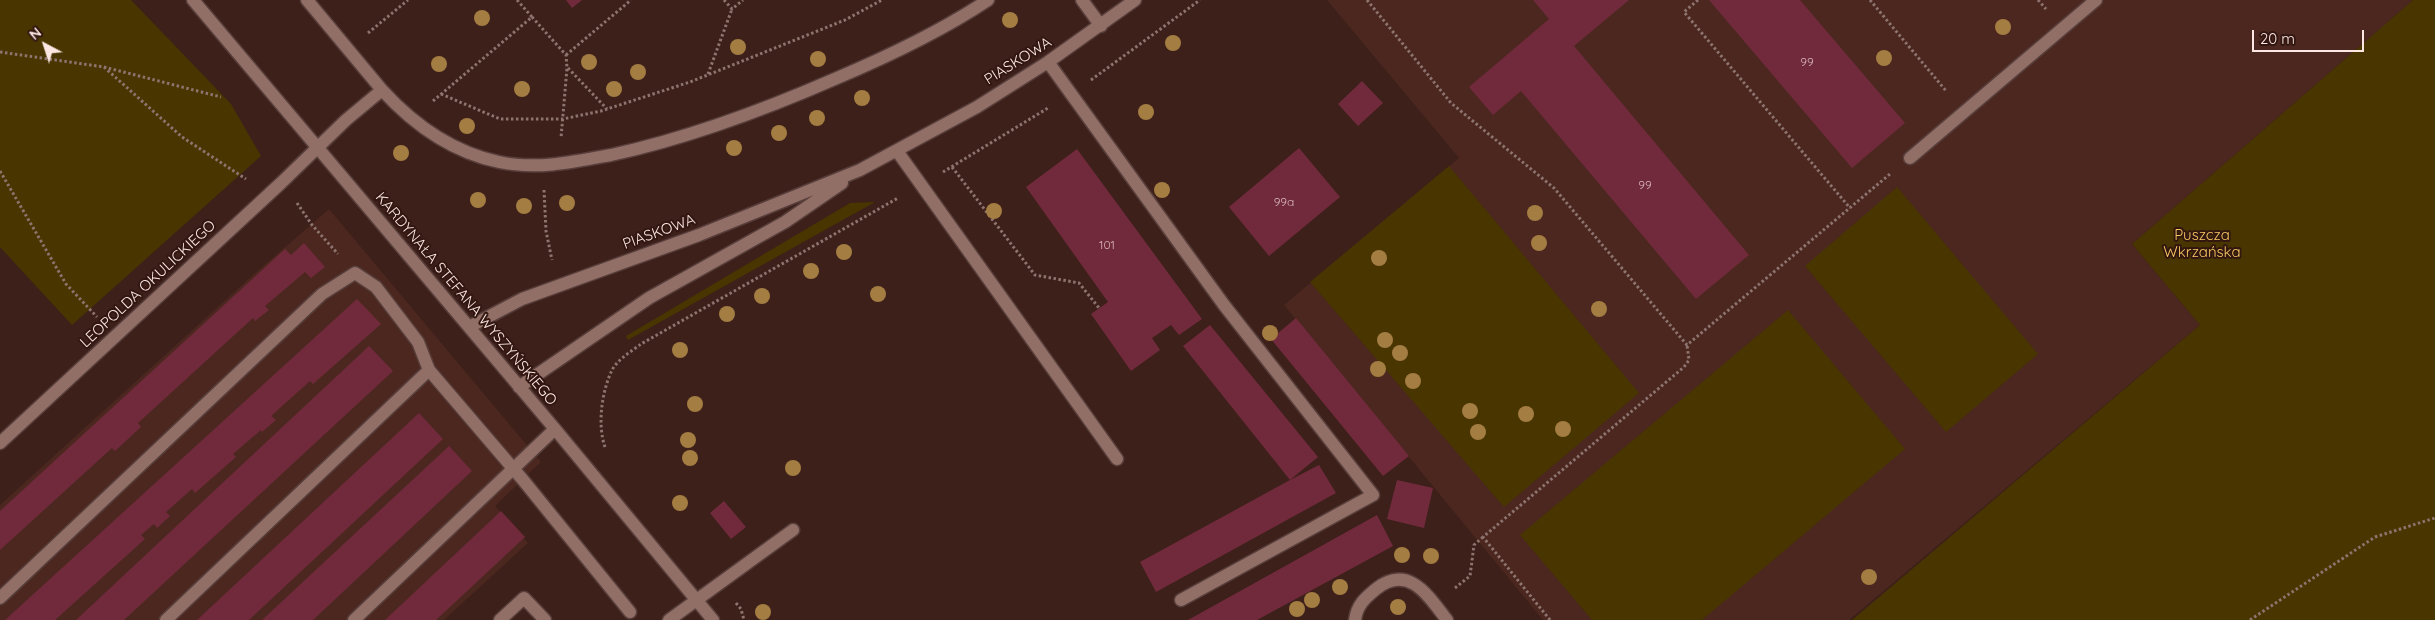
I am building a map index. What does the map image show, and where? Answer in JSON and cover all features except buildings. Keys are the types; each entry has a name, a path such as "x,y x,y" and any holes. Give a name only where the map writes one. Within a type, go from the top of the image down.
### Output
{"street":[{"name":"KARDYNAŁA STEFANA WYSZYŃSKIEGO","path":"193,0 555,429 712,620"},
{"path":"307,0 382,90 411,120 435,137 461,150 499,162 542,166 640,149 715,127 880,60 947,26 988,0"},
{"path":"1082,0 1101,26"},
{"name":"PIASKOWA","path":"469,327 522,299 699,235 860,170 976,107 1048,62 1135,0"},
{"path":"1910,158 2096,0"},
{"path":"1048,62 1224,306 1373,495 1181,600"},
{"name":"LEOPOLDA OKULICKIEGO","path":"0,443 281,183 346,120 382,90"},
{"path":"897,151 1117,459"},
{"name":"PIASKOWA","path":"519,387 641,304 785,222 860,170"},
{"path":"0,598 322,294 355,273 376,287 418,342 429,370 630,612"},
{"path":"166,620 429,370"},
{"path":"354,620 555,429"},
{"path":"669,620 793,530"},
{"path":"1354,620 1356,611 1365,598 1386,583 1400,580 1418,586 1448,620"},
{"path":"500,620 524,598 545,620"}],"path":[{"path":"348,49 408,0"},
{"path":"517,0 566,55 567,68 558,164"},
{"path":"566,55 631,0"},
{"path":"724,0 732,9"},
{"path":"708,75 732,9 743,0"},
{"path":"441,94 500,119 563,119 607,109 708,75 845,20 882,0"},
{"path":"1367,0 1451,103 1554,188 1687,345 1689,360 1684,367 1474,545 1470,576"},
{"path":"1698,0 1684,12 1850,208"},
{"path":"1870,0 1964,112"},
{"path":"411,120 532,18"},
{"path":"0,52 104,67 221,97"},
{"path":"104,67 182,137 248,180"},
{"path":"567,68 607,109"},
{"path":"1687,345 1910,158"},
{"path":"542,166 546,231 551,257 562,284"},
{"path":"952,166 1035,275 1079,283 1099,308"},
{"path":"0,171 66,284 115,336"},
{"path":"281,183 312,225 355,273"},
{"path":"610,454 603,440 601,421 612,368"},
{"path":"2250,620 2375,537 2435,518"},
{"path":"1483,538 1550,620"},
{"path":"721,584 741,608 744,620"}],"shaded area":[{"path":"1327,0 2413,0 2132,244 2200,325 1849,620 1543,620 1284,305 1459,158"},
{"path":"329,209 541,462 495,506 528,543 444,620 0,620 0,505 253,275"}],"green space":[{"path":"0,0 131,0 231,104 261,156 72,325 0,247"},
{"name":"Puszcza Wkrzańska","path":"2413,0 2435,0 2435,620 1852,620 2200,325 2132,244"},
{"path":"1449,166 1639,393 1504,507 1310,282"},
{"path":"1897,187 2038,354 1946,432 1805,266"},
{"path":"875,202 628,340 626,336 850,203"},
{"path":"1788,310 1905,449 1702,620 1592,620 1520,535"}]}
